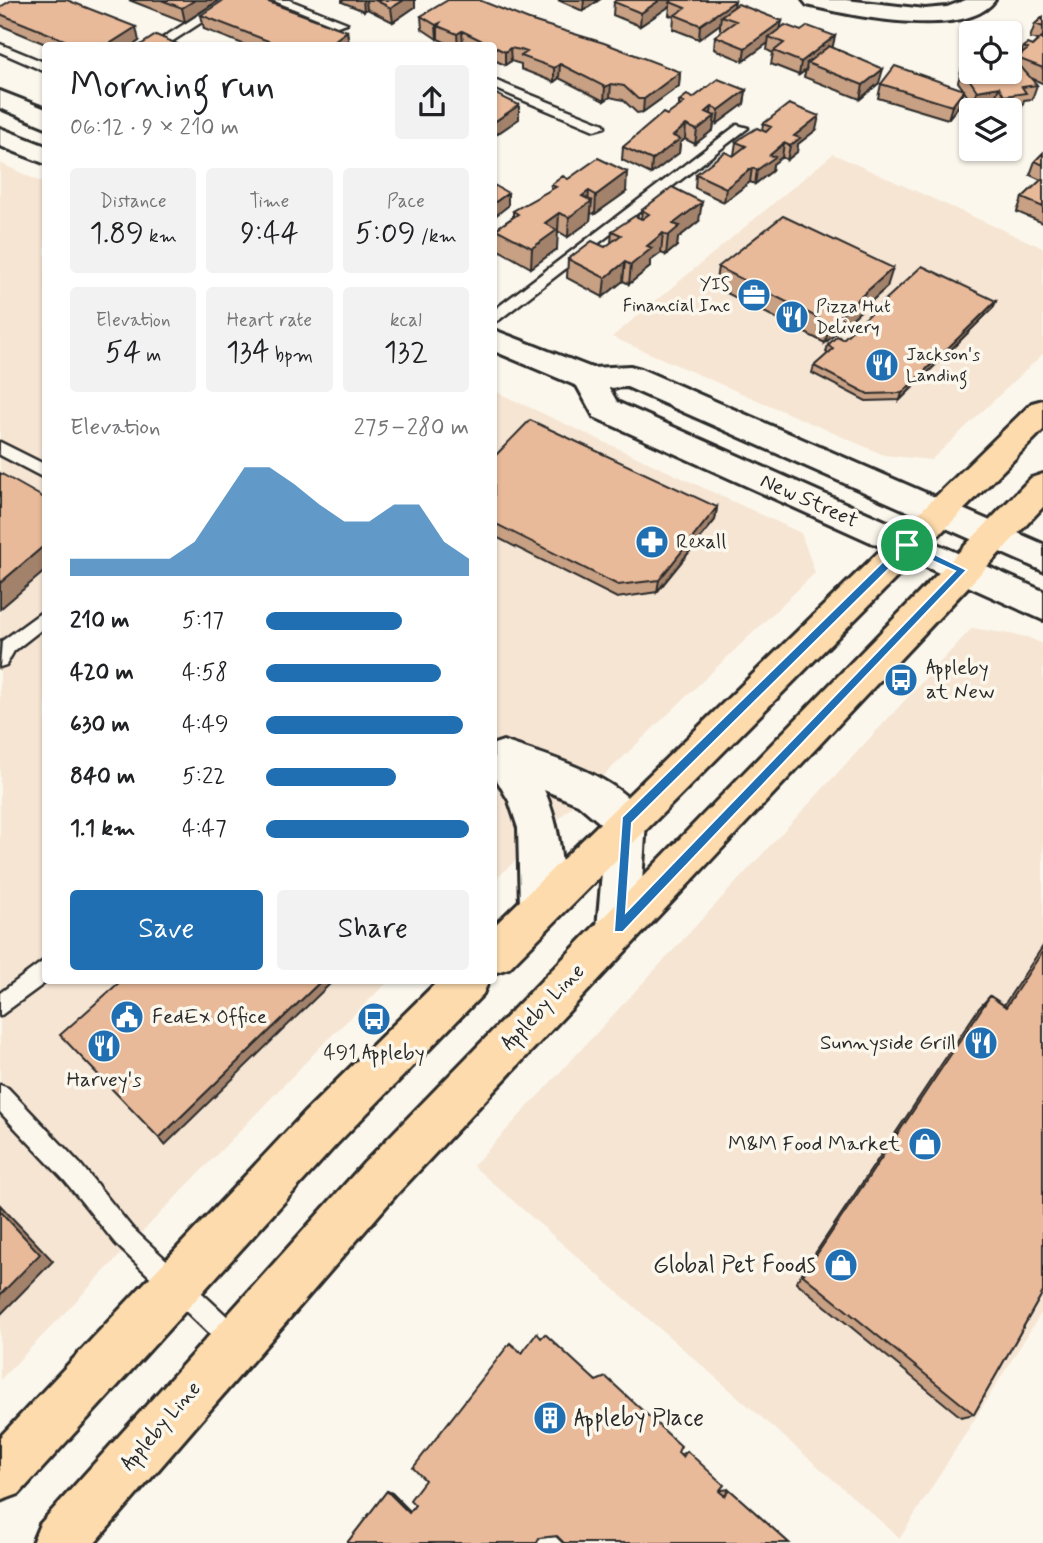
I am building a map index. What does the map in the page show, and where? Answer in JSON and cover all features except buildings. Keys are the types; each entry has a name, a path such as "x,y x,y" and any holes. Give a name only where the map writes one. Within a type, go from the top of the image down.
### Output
{"main road":[{"path":"815,0 864,13 915,15 940,14 984,0"},
{"path":"0,99 42,115"},
{"path":"0,136 42,154"},
{"name":"New Street","path":"497,341 589,379 630,376 1043,558"},
{"name":"New Street","path":"589,379 606,409 1043,607"},
{"path":"497,951 1043,411"},
{"name":"Appleby Line","path":"59,1543 380,1179 1043,486"},
{"path":"498,755 592,792 626,821"},
{"path":"498,755 527,796 538,828 541,906"},
{"path":"618,928 626,821"},
{"path":"0,1475 320,1129 464,984"}],"lane":[{"path":"162,42 230,0"},
{"path":"278,0 341,23"},
{"path":"0,48 42,66"},
{"path":"497,84 599,127"},
{"path":"497,315 742,128"},
{"path":"0,448 42,471"},
{"path":"0,660 8,646 42,619"},
{"path":"0,1006 42,972"},
{"path":"0,1096 59,1157 124,1236 235,1342"}],"shaded area":[{"path":"833,154 1043,248 1043,354 931,460 884,455 612,337"},
{"path":"0,163 42,183 42,984 386,984 325,1042 0,1380"},
{"path":"497,392 801,533 815,573 497,878"},
{"path":"972,628 1027,637 1043,644 1043,1310 900,1538 473,1166"}],"place":[{"name":"YIS Financial Inc","path":"754,295"},
{"name":"Pizza Hut Delivery","path":"792,317"},
{"name":"Jackson's Landing","path":"882,365"},
{"name":"Rexall","path":"652,542"},
{"name":"Appleby at New","path":"901,680"},
{"name":"FedEx Office","path":"127,1017"},
{"name":"491 Appleby","path":"374,1019"},
{"name":"Sunnyside Grill","path":"981,1043"},
{"name":"Harvey's","path":"104,1046"},
{"name":"M&M Food Market","path":"925,1144"},
{"name":"Global Pet Foods","path":"841,1265"},
{"name":"Appleby Place","path":"550,1418"}],"route":[{"path":"907,545 962,570 618,928 626,821 907,545"}]}
